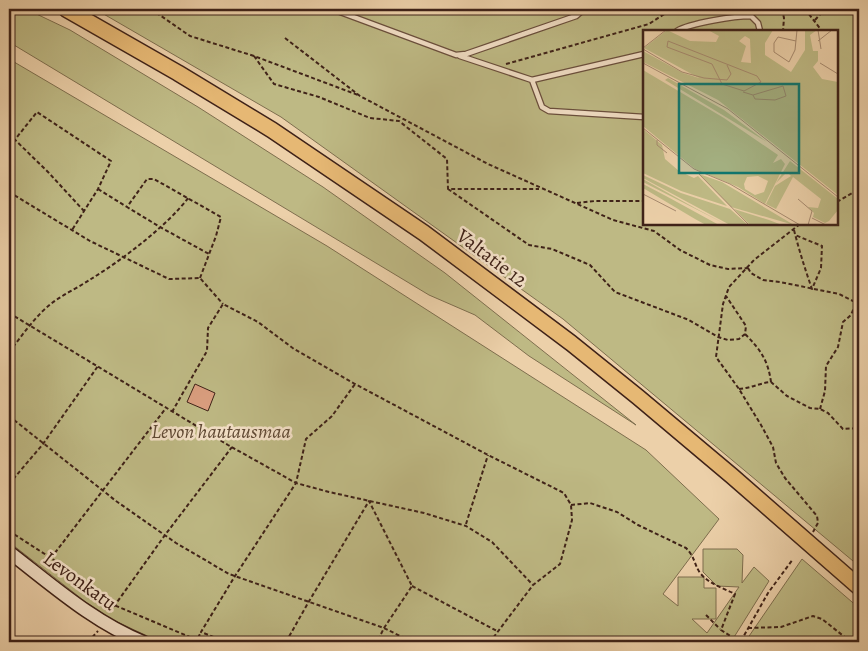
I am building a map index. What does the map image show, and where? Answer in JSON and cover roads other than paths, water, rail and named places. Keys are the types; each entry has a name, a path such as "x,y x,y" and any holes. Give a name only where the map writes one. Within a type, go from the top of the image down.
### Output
{"highway":[{"name":"Valtatie 12","path":"66,9 170,68 272,130 432,239 556,331 638,397 859,587"}],"main road":[{"name":"Levonkatu","path":"9,552 81,607 134,641"}],"lane":[{"path":"332,9 456,55 532,80 643,54"},
{"path":"456,55 466,54 576,16 584,9"},
{"path":"679,30 688,26 740,16 752,16 758,23 760,30"},
{"path":"532,80 542,107 549,111 643,117"}],"park label":[{"name":"Levon hautausmaa","path":"221,431"}]}
